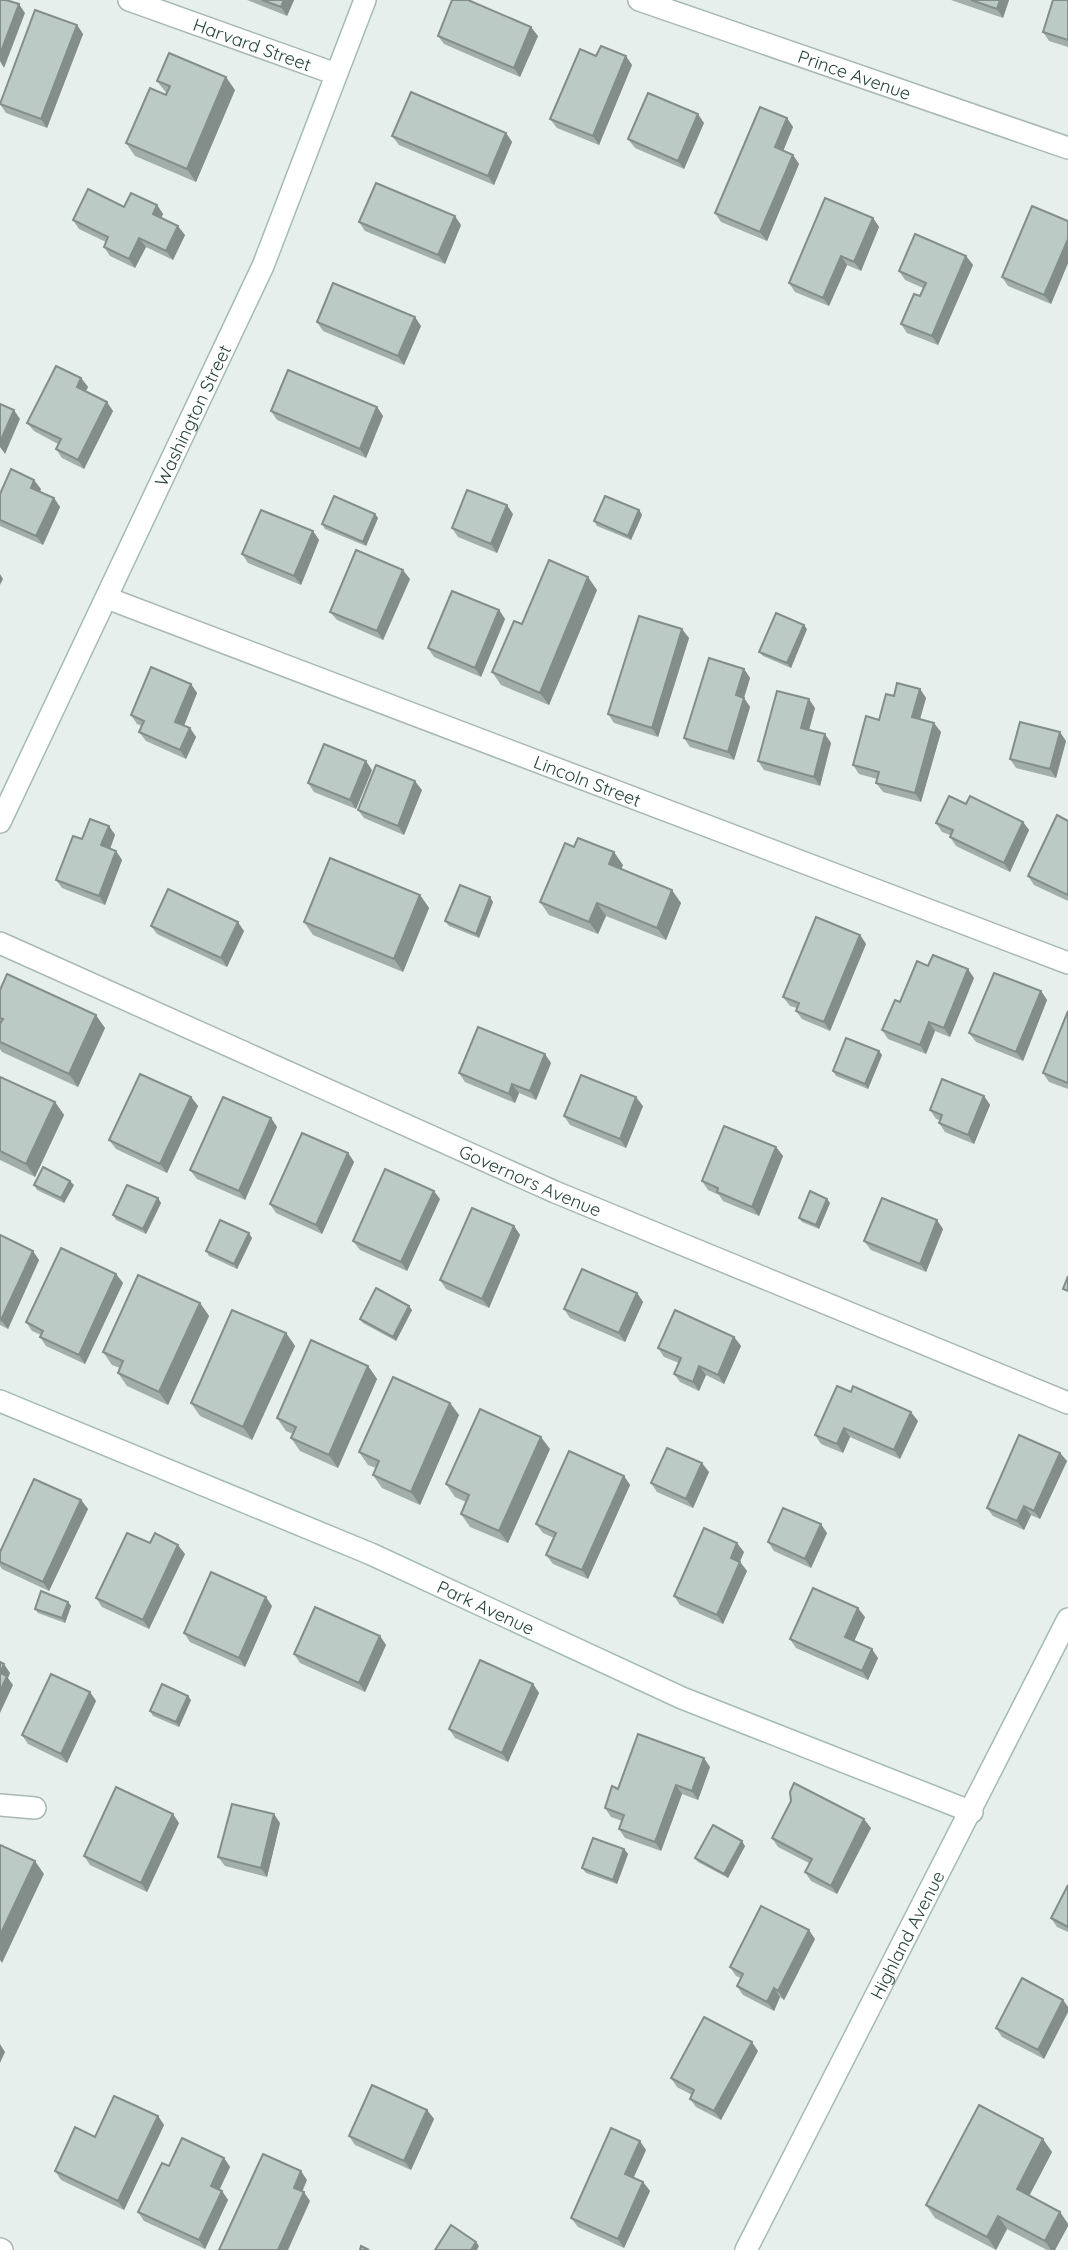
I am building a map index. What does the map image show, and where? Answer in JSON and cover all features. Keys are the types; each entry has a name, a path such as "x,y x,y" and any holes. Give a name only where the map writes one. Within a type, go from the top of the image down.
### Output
{"street":[{"name":"Harvard Street","path":"130,0 336,74"},
{"name":"Washington Street","path":"0,822 263,266 365,0"},
{"name":"Prince Avenue","path":"639,0 1068,148"},
{"name":"Lincoln Street","path":"107,598 1068,963"},
{"name":"Governors Avenue","path":"0,943 555,1192 1068,1404"},
{"name":"Park Avenue","path":"0,1401 371,1554 682,1698 972,1812"},
{"name":"Highland Avenue","path":"746,2250 972,1812 1068,1619"},
{"path":"0,1805 35,1808"}],"building":[{"path":"0,0 19,4 0,54"},
{"path":"262,0 284,0 281,7"},
{"path":"452,0 468,0 531,27 514,68 438,36"},
{"path":"971,0 1000,0 997,9"},
{"path":"1053,0 1068,0 1068,40 1043,32"},
{"path":"35,10 77,25 41,119 0,104"},
{"path":"601,46 626,56 593,136 550,119 580,49 596,56"},
{"path":"169,53 226,77 187,169 126,143 150,88 166,95 170,86 157,81"},
{"path":"411,92 506,133 488,176 392,136"},
{"path":"648,93 698,114 678,161 628,139"},
{"path":"760,107 787,118 775,147 793,155 760,232 715,213"},
{"path":"376,183 455,216 438,255 359,222"},
{"path":"88,189 124,207 131,193 157,205 153,214 178,226 166,251 139,238 129,259 104,247 108,237 73,220"},
{"path":"825,198 873,218 854,262 841,256 823,298 789,283"},
{"path":"1032,206 1068,221 1068,239 1044,295 1002,277"},
{"path":"915,234 966,256 932,336 901,324 914,294 920,296 926,283 899,271"},
{"path":"333,283 415,317 398,356 317,322"},
{"path":"56,366 81,378 77,387 107,402 78,460 56,449 61,439 27,423"},
{"path":"288,370 377,407 360,449 271,411"},
{"path":"0,404 14,410 0,442"},
{"path":"11,469 34,480 31,488 54,498 36,536 0,520 0,494"},
{"path":"467,490 507,505 491,544 452,528"},
{"path":"334,496 375,514 363,542 322,524"},
{"path":"605,496 639,510 628,536 594,521"},
{"path":"261,510 313,531 294,576 242,554"},
{"path":"356,550 403,570 377,631 330,612"},
{"path":"549,560 588,577 540,693 492,672 514,621 522,624"},
{"path":"452,591 499,610 475,668 428,648"},
{"path":"776,613 804,625 787,663 759,652"},
{"path":"639,616 682,629 652,728 608,714"},
{"path":"709,658 744,669 736,695 744,698 728,752 684,738"},
{"path":"151,667 191,684 175,722 190,728 180,750 139,732 144,721 131,715"},
{"path":"897,683 920,689 912,717 934,723 915,793 876,783 879,772 853,765 866,716 879,720 886,694 894,696"},
{"path":"777,691 809,699 801,728 825,734 814,777 758,761"},
{"path":"1020,722 1060,732 1050,769 1010,759"},
{"path":"324,744 366,761 350,800 308,783"},
{"path":"376,765 415,781 398,826 358,810"},
{"path":"949,796 966,804 970,796 1023,822 1004,863 950,837 953,830 936,823"},
{"path":"1057,815 1068,821 1068,895 1028,876"},
{"path":"90,819 109,826 101,845 116,851 99,896 56,880 73,836 82,839"},
{"path":"578,838 614,852 609,864 672,890 657,928 597,903 589,922 540,902 565,843 574,847"},
{"path":"330,858 420,895 394,959 304,922"},
{"path":"460,885 490,897 476,934 445,921"},
{"path":"168,889 238,922 221,958 151,926"},
{"path":"816,917 860,935 824,1022 796,1011 799,1003 783,997"},
{"path":"933,955 968,969 944,1028 929,1022 920,1045 882,1030 895,1000 900,1002 917,961 928,966"},
{"path":"994,973 1041,991 1016,1052 969,1033"},
{"path":"7,974 96,1015 69,1074 0,1042 0,1024 3,1019 0,1018 0,990"},
{"path":"1068,1011 1068,1083 1043,1073"},
{"path":"478,1027 545,1054 530,1091 512,1084 509,1094 459,1073"},
{"path":"846,1038 879,1051 865,1084 833,1071"},
{"path":"140,1074 191,1097 160,1164 109,1140"},
{"path":"581,1075 636,1097 620,1139 564,1116"},
{"path":"0,1077 55,1102 26,1164 0,1151"},
{"path":"942,1079 984,1096 968,1135 939,1123 942,1115 930,1110"},
{"path":"223,1097 271,1118 239,1191 190,1170"},
{"path":"724,1126 776,1147 752,1207 717,1192 718,1188 702,1181"},
{"path":"302,1133 348,1153 316,1225 270,1204"},
{"path":"43,1167 70,1181 61,1198 34,1185"},
{"path":"385,1169 434,1191 401,1262 353,1241"},
{"path":"127,1185 158,1198 143,1229 113,1215"},
{"path":"810,1191 827,1199 816,1225 799,1218"},
{"path":"882,1198 937,1220 920,1264 864,1241"},
{"path":"472,1208 514,1226 482,1299 440,1280"},
{"path":"220,1220 249,1233 234,1264 206,1251"},
{"path":"0,1235 33,1251 1,1320 0,1319"},
{"path":"61,1248 116,1274 79,1355 40,1337 43,1331 26,1322"},
{"path":"582,1269 637,1293 619,1333 564,1309"},
{"path":"138,1275 200,1303 159,1392 118,1373 123,1361 103,1352"},
{"path":"1068,1276 1068,1291 1063,1289"},
{"path":"376,1288 409,1306 393,1337 360,1319"},
{"path":"232,1310 286,1333 243,1427 191,1403"},
{"path":"675,1310 734,1337 718,1375 699,1366 693,1382 674,1374 681,1358 658,1348"},
{"path":"311,1340 368,1366 329,1455 291,1438 296,1427 277,1418"},
{"path":"393,1377 450,1403 411,1492 373,1475 379,1461 359,1452"},
{"path":"837,1386 851,1392 853,1386 911,1412 894,1450 844,1428 837,1444 815,1435"},
{"path":"480,1409 541,1437 499,1531 461,1514 469,1495 446,1484"},
{"path":"1019,1435 1060,1453 1034,1511 1024,1506 1017,1521 987,1508"},
{"path":"667,1448 702,1463 686,1499 651,1483"},
{"path":"569,1451 624,1476 582,1570 546,1555 556,1533 536,1524"},
{"path":"34,1479 81,1500 43,1582 0,1562 0,1552"},
{"path":"783,1508 821,1524 805,1559 768,1542"},
{"path":"704,1528 737,1543 731,1558 740,1562 717,1615 674,1596"},
{"path":"127,1533 150,1543 155,1533 178,1545 143,1620 96,1598"},
{"path":"211,1572 266,1597 239,1658 184,1633"},
{"path":"813,1588 858,1608 845,1637 872,1649 862,1671 790,1639"},
{"path":"41,1591 68,1602 62,1618 35,1609"},
{"path":"315,1607 380,1636 359,1683 294,1654"},
{"path":"480,1660 533,1684 502,1753 449,1729"},
{"path":"0,1673 7,1676 0,1691"},
{"path":"51,1674 90,1692 61,1754 22,1735"},
{"path":"162,1684 188,1696 176,1722 150,1711"},
{"path":"638,1734 704,1758 692,1791 676,1785 655,1842 619,1829 624,1815 605,1808 612,1786 618,1789"},
{"path":"794,1783 864,1819 831,1886 805,1872 812,1859 772,1838 791,1801 790,1792"},
{"path":"116,1787 173,1814 141,1883 84,1856"},
{"path":"232,1804 274,1814 261,1868 218,1857"},
{"path":"713,1825 742,1841 724,1874 695,1858"},
{"path":"593,1838 624,1849 613,1880 582,1868"},
{"path":"0,1845 35,1861 0,1935"},
{"path":"1068,1885 1068,1927 1051,1918"},
{"path":"761,1906 809,1930 778,1991 774,1988 767,2002 737,1986 743,1974 730,1967"},
{"path":"1022,1978 1063,2000 1038,2050 996,2028"},
{"path":"704,2017 752,2042 714,2111 690,2099 694,2090 671,2078"},
{"path":"372,2085 427,2110 404,2161 349,2136"},
{"path":"114,2096 158,2116 118,2201 55,2171 75,2127 95,2137"},
{"path":"979,2105 1043,2139 1017,2189 1060,2212 1045,2241 998,2216 987,2237 926,2205"},
{"path":"611,2128 640,2141 625,2174 643,2182 618,2239 571,2218"},
{"path":"182,2138 224,2158 211,2186 222,2191 199,2240 138,2212 162,2163 169,2166"},
{"path":"263,2154 301,2171 294,2188 304,2192 278,2250 219,2250"},
{"path":"451,2225 476,2242 471,2250 435,2250"}]}
